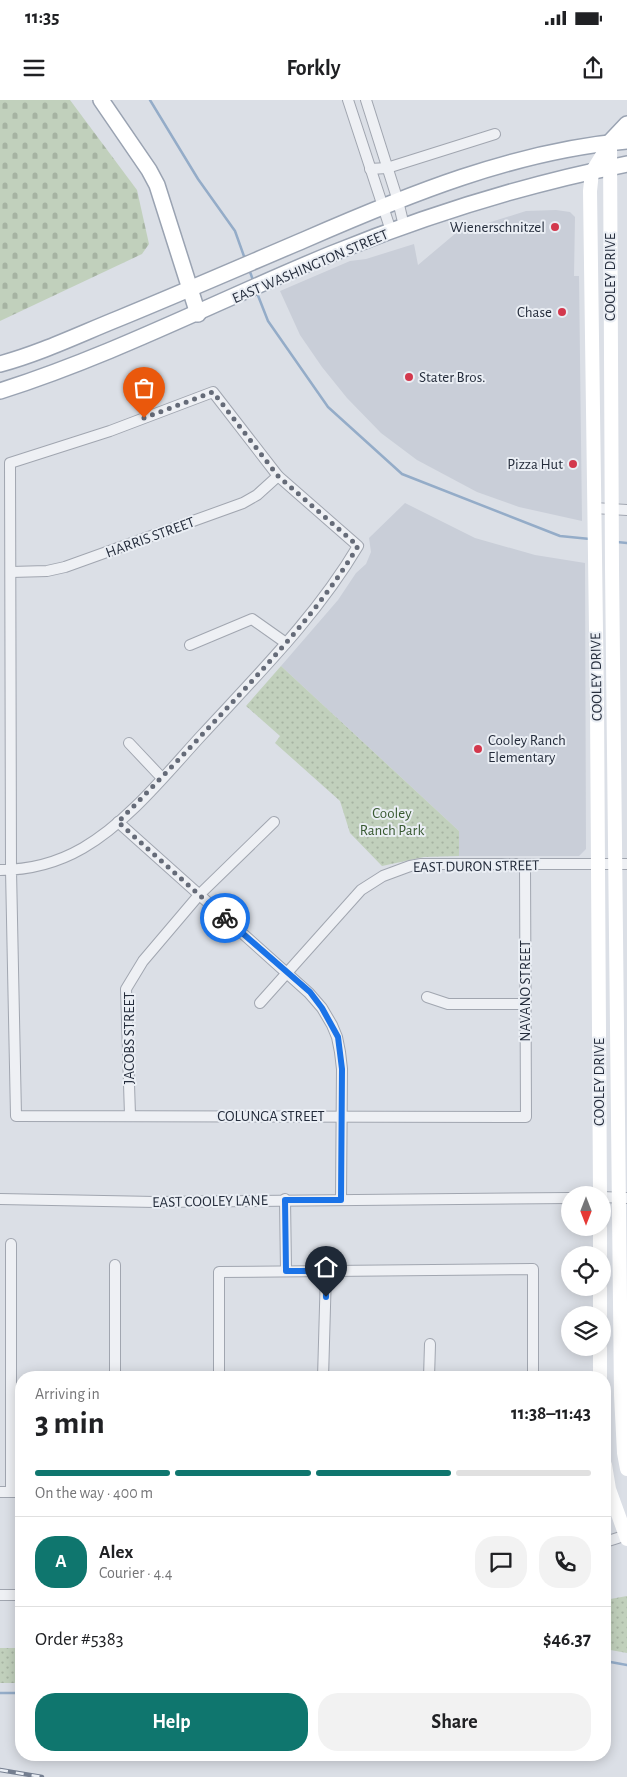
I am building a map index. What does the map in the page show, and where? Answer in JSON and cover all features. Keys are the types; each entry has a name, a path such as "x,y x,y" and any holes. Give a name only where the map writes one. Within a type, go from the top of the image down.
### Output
{"main road":[{"path":"101,100 149,170 157,185 198,314"},
{"path":"610,142 627,124"},
{"name":"EAST WASHINGTON STREET","path":"0,364 32,354 398,200 497,165 552,151 627,141"},
{"name":"EAST WASHINGTON STREET","path":"0,391 198,314 398,228 502,193 627,164"}],"street":[{"path":"348,100 382,206 398,228"},
{"path":"366,100 398,200 398,228"},
{"path":"370,169 387,168 495,134"},
{"path":"592,172 610,142"},
{"name":"COOLEY DRIVE","path":"610,142 612,593 622,864 623,1198 621,1395 624,1453 627,1469"},
{"name":"COOLEY DRIVE","path":"592,172 600,1186"},
{"path":"592,340 610,340"},
{"path":"0,870 11,870 36,867 62,859 101,836 118,822 162,778 286,643 337,582 358,546 278,476 213,392 110,432 10,463 12,572 11,870"},
{"path":"594,432 611,432"},
{"name":"HARRIS STREET","path":"12,572 47,571 65,567 243,503 257,495 278,476"},
{"path":"594,508 627,510"},
{"path":"596,593 612,593"},
{"path":"190,645 252,619 286,643"},
{"path":"128,744 162,778"},
{"path":"118,822 310,992 322,1008 338,1037 342,1069 341,1200"},
{"name":"JACOBS STREET","path":"130,1115 126,989 143,961 199,895 274,822"},
{"name":"EAST DURON STREET","path":"260,1003 360,890 383,876 421,864 622,864"},
{"name":"NAVANO STREET","path":"525,864 526,1117"},
{"name":"COLUNGA STREET","path":"11,870 16,1116 526,1117"},
{"path":"427,997 448,1004 526,1004"},
{"name":"EAST COOLEY LANE","path":"0,1199 155,1202 561,1198"},
{"path":"285,1200 286,1271"},
{"path":"11,1244 15,1442"},
{"path":"115,1265 115,1371"},
{"path":"219,1371 219,1272 532,1269 533,1371"},
{"path":"323,1371 326,1271"},
{"path":"429,1371 430,1344"},
{"path":"600,1356 600,1371"},
{"path":"0,1492 15,1492"},
{"path":"611,1495 626,1536 611,1540"},
{"path":"0,1595 15,1595"}],"shaded area":[{"path":"556,210 570,212 575,217 574,276 579,276 582,521 519,507 477,492 417,460 381,433 347,398 322,367 300,335 280,291 350,261 366,259 414,244 418,265 456,233 526,211"},
{"name":"Cooley Ranch Elementary","path":"405,503 475,538 535,555 585,563 586,849 579,856 459,856 459,831 281,666 338,600 356,573 366,564 371,552 369,538"}],"green space":[{"path":"0,100 70,100 137,190 149,244 142,254 0,321"},
{"name":"Cooley Ranch Park","path":"281,666 459,831 459,856 424,857 382,866 350,833 340,801 275,743 280,736 246,706"},
{"path":"627,1596 627,1653 611,1650 611,1599"},
{"path":"0,1648 15,1648 15,1683 0,1683"}],"waterway":[{"path":"150,100 198,179 235,231 245,259"},
{"path":"249,269 254,283"},
{"path":"257,293 268,321 328,407 402,474 560,536 590,539"},
{"path":"617,542 627,543"},
{"path":"611,1662 627,1665"},
{"path":"0,1693 15,1693"}],"railway":[{"path":"0,1770 42,1777"}],"way so far":[{"path":"144,418 213,392 278,476 358,546 337,582 286,643 162,778 118,822 225,918"}],"place":[{"name":"Wienerschnitzel","path":"555,227"},
{"name":"Chase","path":"562,312"},
{"name":"Stater Bros.","path":"409,377"},
{"name":"Pizza Hut","path":"573,464"},
{"name":"Cooley Ranch Elementary","path":"478,749"}],"route":[{"path":"225,918 310,992 322,1008 338,1037 342,1069 341,1200 285,1200 286,1271 326,1271 326,1297"}]}
